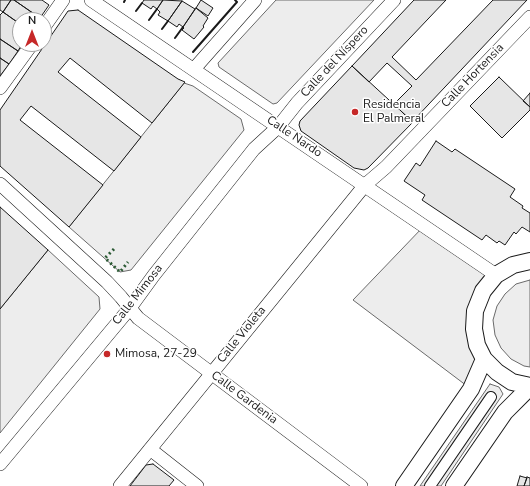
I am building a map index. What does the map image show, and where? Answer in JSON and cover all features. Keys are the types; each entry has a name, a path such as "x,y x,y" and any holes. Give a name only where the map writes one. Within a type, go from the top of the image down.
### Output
{"street":[{"path":"52,16 63,0"},
{"name":"Calle Nardo","path":"91,0 496,275"},
{"name":"Calle del Níspero","path":"278,127 297,103 394,0"},
{"path":"194,69 251,1"},
{"name":"Calle Hortensia","path":"365,185 386,167 530,17"},
{"path":"0,88 26,52"},
{"name":"Calle Mimosa","path":"0,464 130,308 154,275 254,149 278,127"},
{"name":"Calle Gardenia","path":"0,184 107,282 138,318 361,486"},
{"name":"Calle Violeta","path":"120,486 365,185"},
{"path":"530,261 513,265 496,275 483,291 475,311 474,329 477,344 484,359 497,372 512,382 530,386"},
{"path":"404,486 471,389 484,359"},
{"path":"454,486 505,412 530,386"},
{"path":"430,486 492,397"},
{"path":"150,449 197,486"}],"shaded area":[{"path":"276,0 374,0 277,103 273,104 219,67 218,63"},
{"path":"184,83 193,86 241,119 244,130 131,270 120,272 69,227"},
{"path":"424,226 496,275 483,291 471,389 353,300"},
{"path":"48,250 99,297 100,309 0,433 0,309"},
{"path":"530,280 530,367 524,366 511,359 501,348 495,335 493,320 497,306 505,294 516,284"},
{"path":"490,384 499,387 503,394 441,486 420,486"}],"building":[{"path":"0,0 11,0 3,12 0,10"},
{"path":"11,0 14,0 31,12 12,12 12,18 3,12"},
{"path":"14,0 42,0 49,5 44,12 31,12"},
{"path":"144,0 163,0 157,9 153,6 151,9 142,3"},
{"path":"163,0 182,1 168,21 158,15 160,12 157,9"},
{"path":"201,0 213,8 208,16 196,8"},
{"path":"414,0 446,0 392,57 416,80 493,0 527,0 412,122 394,104 412,86 387,63 369,82 352,66"},
{"path":"182,1 195,9 183,27 179,24 177,27 168,21"},
{"path":"196,8 208,18 203,26 204,27 194,39 182,30"},
{"path":"78,10 178,79 185,82 152,123 70,58 58,72 141,137 114,171 31,106 20,120 103,185 69,227 0,166 0,110 40,52 52,52 52,34 68,11"},
{"path":"3,12 12,18 12,47 0,39 0,15"},
{"path":"0,39 12,47 12,52 17,52 9,64 0,58"},
{"path":"0,58 9,64 0,76"},
{"name":"Residencia El Palmeral","path":"352,66 413,122 368,168 364,170 354,168 301,131 299,125 300,121"},
{"path":"499,77 530,107 530,110 502,138 470,106"},
{"path":"530,93 530,107 523,101"},
{"path":"436,141 452,152 455,149 515,189 510,197 530,213 530,232 522,227 516,234 514,232 505,245 499,241 497,243 486,235 482,240 422,200 425,195 404,181 416,163 420,166"},
{"path":"0,207 48,250 0,309"},
{"path":"153,464 174,480 169,486 130,486 146,465"},
{"path":"520,476 527,478 524,486 517,486"},
{"path":"527,477 530,478 530,486 524,486"}],"hedge":[{"path":"114,249 105,258 120,272 128,262"}],"wall":[{"path":"193,52 237,2 235,0"},
{"path":"136,11 142,3"},
{"path":"149,20 157,9"},
{"path":"162,29 168,21"},
{"path":"175,38 183,27"}],"place":[{"name":"Residencia El Palmeral","path":"355,112"},
{"name":"Mimosa, 27-29","path":"107,354"}]}
